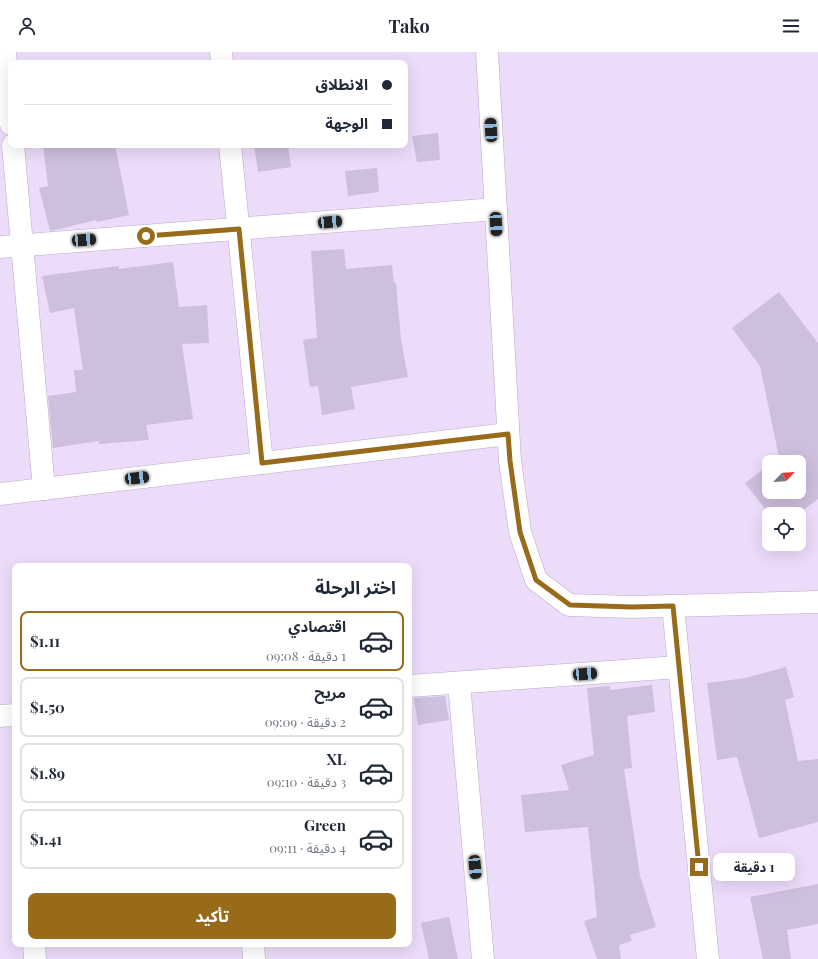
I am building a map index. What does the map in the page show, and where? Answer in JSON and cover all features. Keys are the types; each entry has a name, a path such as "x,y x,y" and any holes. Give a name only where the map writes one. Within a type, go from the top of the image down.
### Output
{"street":[{"path":"5,52 8,88"},
{"path":"487,52 510,461 520,532 536,580 570,605 632,607 818,602"},
{"path":"13,148 44,489"},
{"path":"230,148 262,463"},
{"path":"0,247 496,209"},
{"path":"0,494 508,434"},
{"path":"673,606 708,959"},
{"path":"412,686 679,667"},
{"path":"459,683 483,959"},
{"path":"0,716 12,715"},
{"path":"34,947 35,959"},
{"path":"253,947 254,959"}],"building":[{"path":"438,133 440,160 417,162 412,136"},
{"path":"43,148 116,148 129,215 97,222 96,220 50,231 39,188 48,186"},
{"path":"254,148 288,148 291,167 258,172"},
{"path":"377,168 379,192 348,196 345,171"},
{"path":"344,249 346,269 392,265 394,283 396,283 401,340 408,377 351,387 355,409 322,415 318,386 310,387 303,340 317,338 311,251"},
{"path":"173,262 179,307 207,305 209,343 182,344 193,419 146,425 149,440 99,444 99,441 53,448 48,396 76,392 74,370 83,370 74,308 50,313 42,276 119,266 119,269"},
{"path":"779,292 818,343 818,499 806,508 764,507 745,483 762,470 762,499 806,499 806,455 779,455 760,366 732,328"},
{"path":"786,667 794,697 785,700 798,761 818,759 818,822 759,838 737,757 717,760 707,683 746,678"},
{"path":"652,685 655,712 627,716 632,768 624,769 640,876 656,927 630,935 632,941 619,945 621,959 597,959 584,921 597,917 588,827 525,832 521,795 569,790 561,765 594,755 587,688 610,686 610,690"},
{"path":"445,696 449,720 418,725 414,698"},
{"path":"818,884 818,924 787,930 791,959 763,959 750,897"},
{"path":"449,917 458,959 429,959 421,923"}],"route":[{"path":"146,236 239,229 262,463 508,434 510,461 520,532 536,580 570,605 632,607 673,606 699,867"}]}
